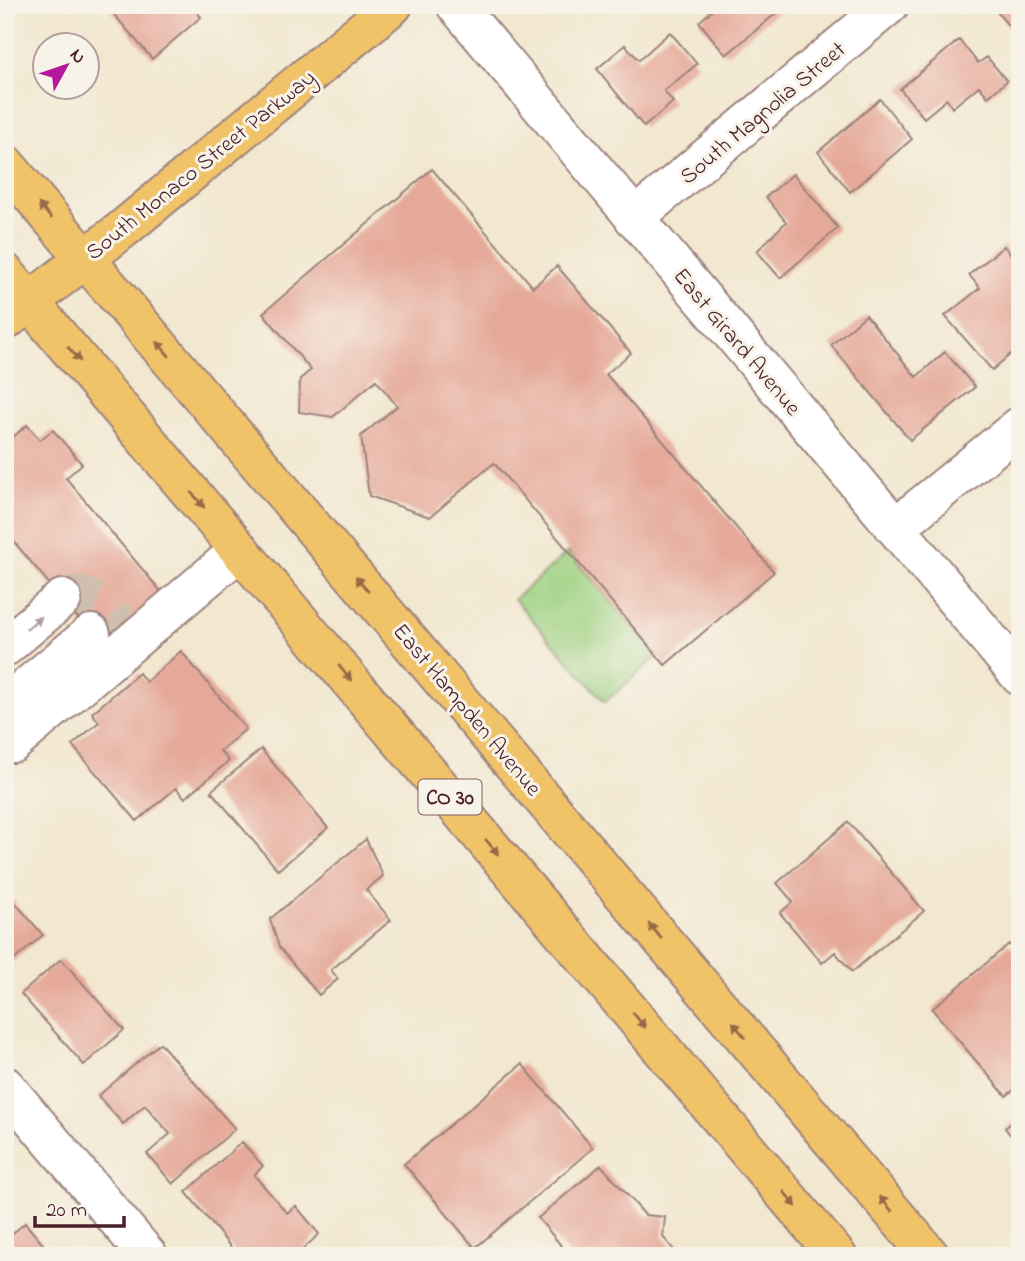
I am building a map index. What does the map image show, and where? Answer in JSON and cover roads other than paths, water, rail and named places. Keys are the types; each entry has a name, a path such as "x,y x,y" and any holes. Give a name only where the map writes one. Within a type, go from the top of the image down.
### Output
{"main road":[{"name":"South Monaco Street Parkway","path":"17,312 123,229 393,5"},
{"name":"East Hampden Avenue","path":"5,164 930,1256"},
{"name":"CO 30","path":"5,273 17,312 240,550 837,1256"}],"street":[{"name":"East Girard Avenue","path":"456,5 1020,676"},
{"name":"South Magnolia Street","path":"634,218 889,5"},
{"path":"896,527 1020,426"},
{"path":"5,705 240,550"},
{"path":"5,647 62,599"},
{"path":"5,735 13,744 116,634"},
{"path":"5,1087 148,1256"}],"tunnel":[{"path":"62,599 76,594 100,603 123,628"}]}
